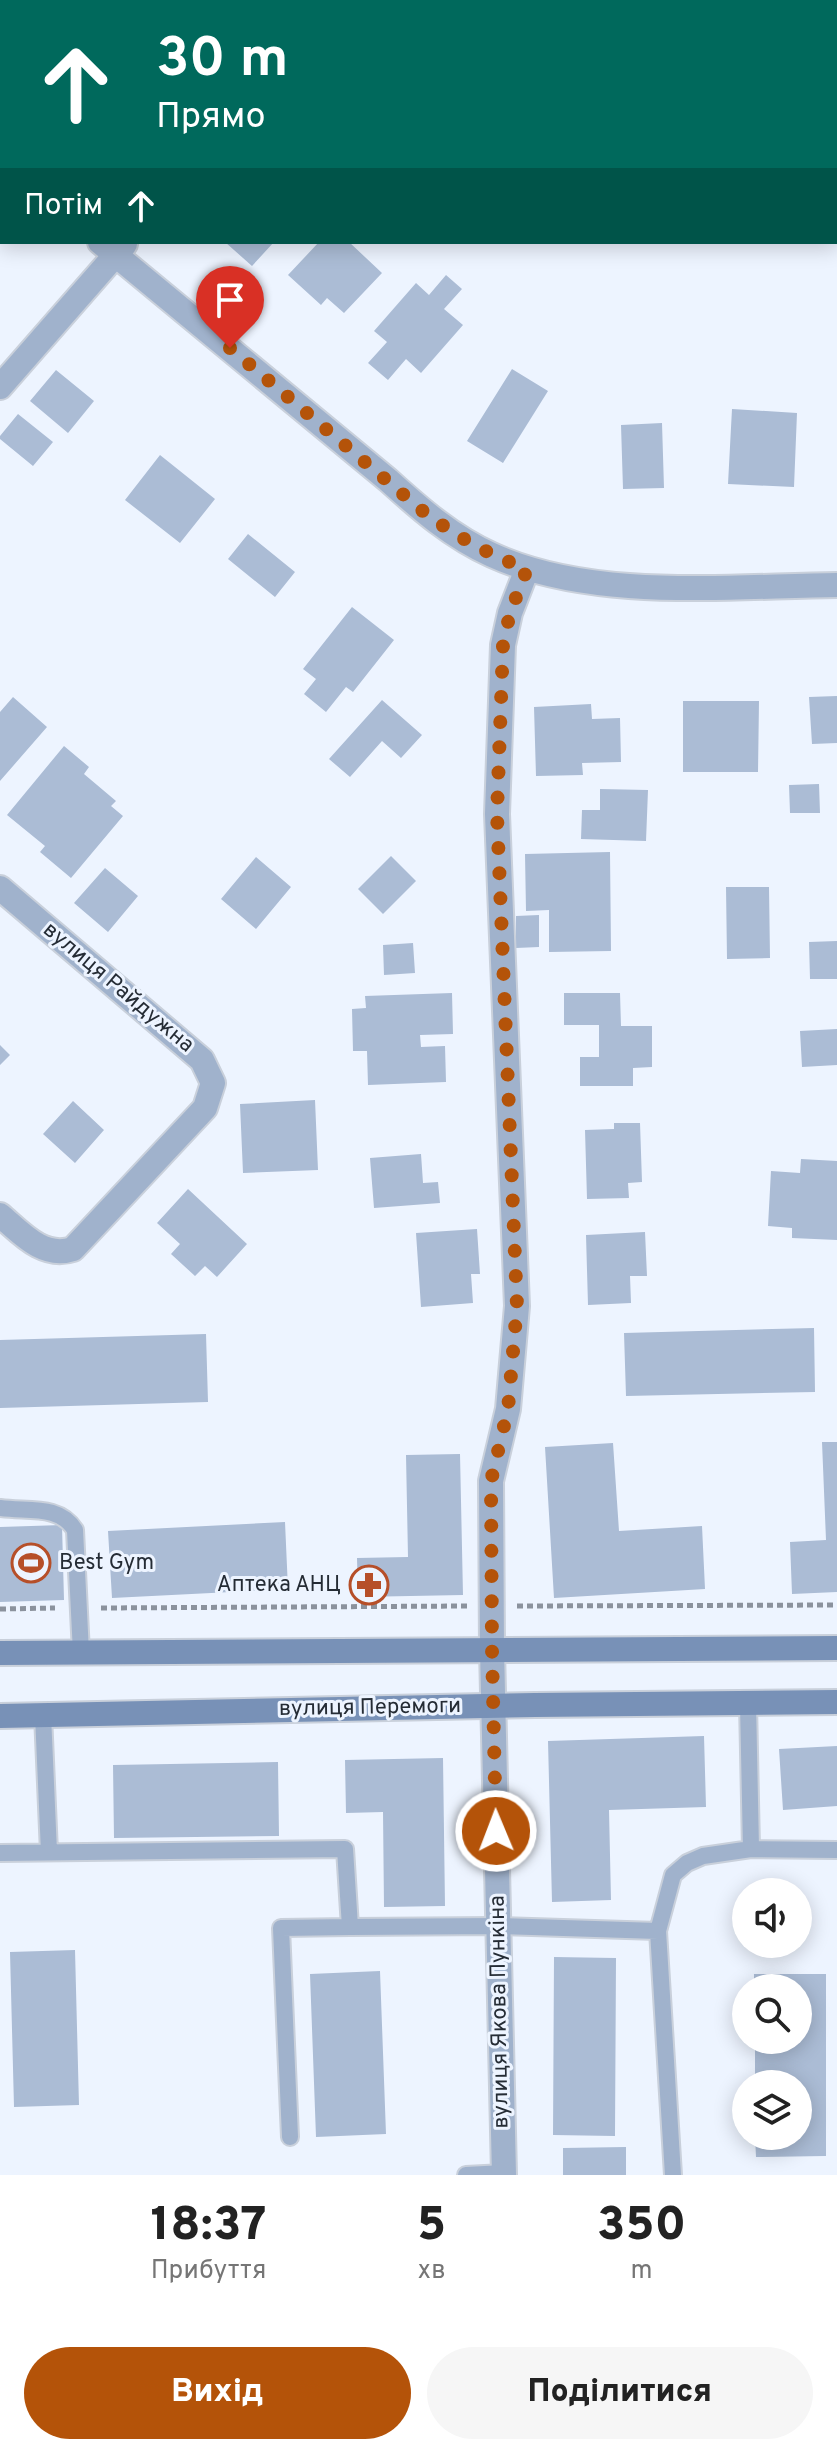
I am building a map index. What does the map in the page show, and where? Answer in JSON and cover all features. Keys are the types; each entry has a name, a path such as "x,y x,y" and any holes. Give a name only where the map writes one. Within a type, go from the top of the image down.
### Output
{"main road":[{"path":"0,1653 837,1648"},
{"name":"вулиця Перемоги","path":"0,1716 837,1702"}],"street":[{"path":"0,387 115,246 424,512 490,555 565,579 604,584 678,587 837,585"},
{"path":"492,1649 491,1481 508,1409 517,1306 497,814 503,645 510,613 527,569"},
{"name":"вулиця Райдужна","path":"0,888 202,1060 213,1083 205,1108 73,1249 65,1252 39,1248 0,1215"},
{"name":"вулиця Якова Пункіна","path":"492,1649 504,2174"}],"lane":[{"path":"0,1508 59,1513 69,1519 75,1530 81,1653"},
{"path":"748,1703 751,1849"},
{"path":"43,1715 49,1852"},
{"path":"0,1853 345,1849 350,1927"},
{"path":"673,2175 658,1931 673,1875 687,1863 703,1856 751,1849 837,1850"},
{"path":"290,2137 281,1928 498,1926 658,1931"},
{"path":"466,2175 504,2174"}],"path":[{"path":"0,1609 837,1605"}],"building":[{"path":"227,244 272,244 252,266"},
{"path":"317,244 351,244 382,273 344,313 327,298 321,305 288,275"},
{"path":"446,275 462,289 444,309 463,325 421,373 406,359 388,380 368,363 387,342 374,331 416,283 429,295"},
{"path":"512,369 548,391 503,463 467,441"},
{"path":"56,370 94,401 68,433 30,401"},
{"path":"732,409 797,413 794,487 728,484"},
{"path":"18,414 53,442 33,466 0,439"},
{"path":"662,423 664,488 623,489 621,425"},
{"path":"160,455 215,499 180,543 125,500"},
{"path":"248,534 295,572 275,597 228,559"},
{"path":"352,607 394,640 353,692 346,687 326,712 304,694 316,679 303,669"},
{"path":"837,696 837,743 812,744 809,697"},
{"path":"13,697 47,727 0,781 0,712"},
{"path":"382,700 422,735 401,758 382,741 350,777 329,759"},
{"path":"683,701 759,701 758,772 683,772"},
{"path":"591,704 592,719 620,718 621,762 582,763 583,775 536,776 534,707"},
{"path":"64,746 89,767 84,774 116,801 111,806 123,816 71,878 40,852 45,846 7,815"},
{"path":"819,784 820,813 790,813 789,785"},
{"path":"600,789 648,790 646,841 581,839 582,810 600,810"},
{"path":"610,852 611,951 549,952 549,910 526,911 525,854"},
{"path":"391,856 416,881 383,914 358,889"},
{"path":"256,857 291,887 256,929 221,899"},
{"path":"105,868 138,896 108,932 74,903"},
{"path":"726,887 769,887 770,958 727,959"},
{"path":"539,915 539,947 516,948 516,916"},
{"path":"837,941 837,979 810,979 809,942"},
{"path":"413,943 415,973 384,975 383,945"},
{"path":"452,993 453,1034 420,1035 421,1047 445,1046 446,1082 368,1085 367,1051 353,1051 352,1009 366,1008 365,996"},
{"path":"564,993 620,993 621,1026 652,1026 652,1067 633,1068 633,1086 580,1086 580,1057 599,1057 599,1025 564,1025"},
{"path":"837,1029 837,1065 802,1067 800,1031"},
{"path":"0,1045 10,1055 0,1065"},
{"path":"315,1100 318,1170 243,1173 240,1104"},
{"path":"73,1101 104,1130 75,1163 43,1134"},
{"path":"614,1123 640,1123 642,1182 628,1183 629,1198 587,1199 585,1130 614,1129"},
{"path":"421,1154 423,1183 438,1182 440,1203 374,1208 370,1158"},
{"path":"801,1159 837,1161 837,1240 792,1238 792,1228 768,1226 771,1171 800,1173"},
{"path":"188,1189 247,1244 217,1277 205,1266 195,1276 171,1254 180,1244 157,1223"},
{"path":"477,1229 480,1274 471,1274 473,1303 421,1307 416,1233"},
{"path":"645,1232 647,1276 630,1276 631,1303 588,1305 586,1235"},
{"path":"814,1328 815,1392 626,1396 624,1333"},
{"path":"206,1334 208,1402 0,1408 0,1340"},
{"path":"822,1442 837,1442 837,1592 792,1594 790,1542 826,1540"},
{"path":"613,1443 619,1531 702,1526 705,1589 554,1598 545,1447"},
{"path":"460,1454 463,1595 358,1597 357,1558 408,1557 406,1455"},
{"path":"285,1522 288,1589 112,1598 108,1531"},
{"name":"Best Gym","path":"62,1525 64,1600 0,1602 0,1527"},
{"path":"704,1736 706,1807 609,1810 611,1900 552,1902 548,1741"},
{"path":"837,1746 837,1806 783,1810 779,1749"},
{"path":"443,1758 445,1906 384,1907 383,1812 346,1813 345,1760"},
{"path":"278,1762 279,1836 114,1838 113,1765"},
{"path":"75,1950 79,2105 14,2107 10,1952"},
{"path":"554,1957 616,1958 615,2136 553,2135"},
{"path":"380,1971 386,2134 316,2137 310,1974"},
{"path":"812,1974 826,1974 826,2156 756,2157 756,2150 812,2150 812,2070 755,2070 755,2054 812,2054"},
{"path":"626,2147 626,2175 563,2175 563,2148"}],"place":[{"name":"Best Gym","path":"31,1563"},
{"name":"Аптека АНЦ","path":"369,1585"}],"route":[{"path":"230,348 424,512 490,555 527,569 510,613 503,645 497,814 517,1306 508,1409 491,1481 496,1831"}]}
